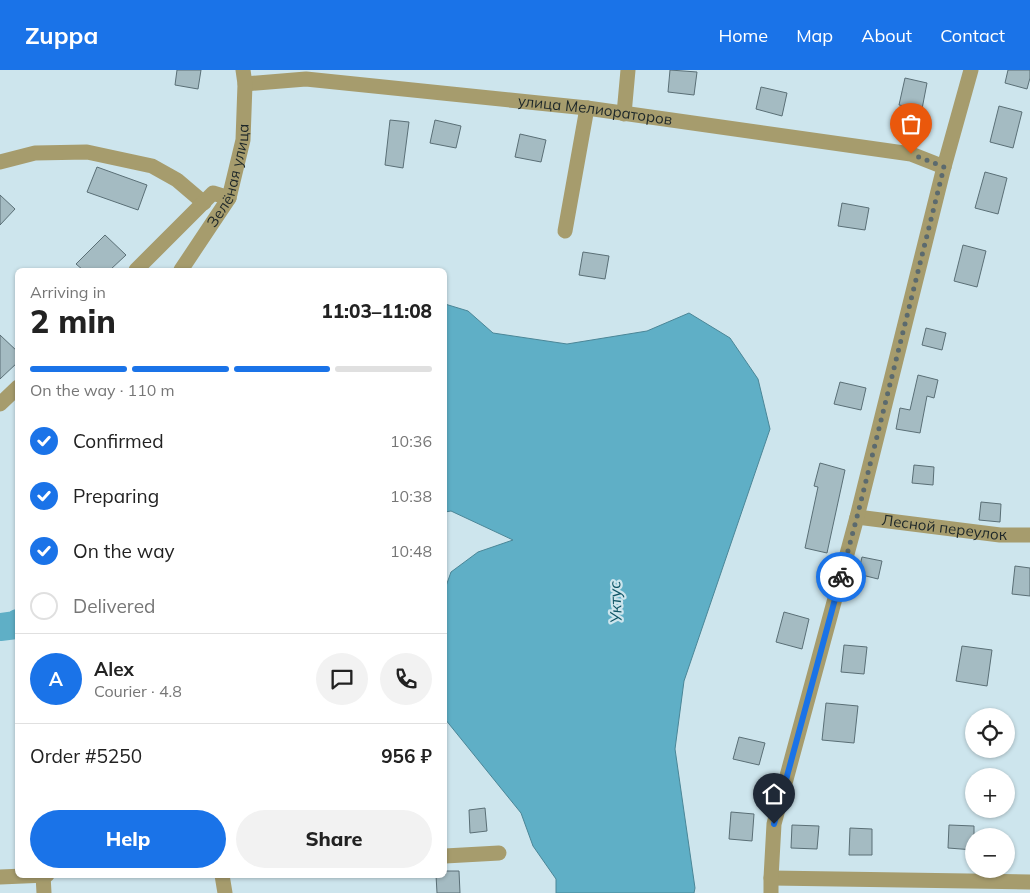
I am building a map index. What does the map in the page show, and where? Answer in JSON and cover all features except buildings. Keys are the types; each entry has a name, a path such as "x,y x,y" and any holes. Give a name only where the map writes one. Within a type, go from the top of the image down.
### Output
{"street":[{"path":"624,114 628,70"},
{"path":"971,70 944,167 857,517 774,824 771,886 1030,882"},
{"name":"улица Мелиораторов","path":"244,77 306,79 586,108 911,154 944,167"},
{"name":"Зелёная улица","path":"182,268 229,198 243,140 244,77"},
{"path":"565,231 586,108"},
{"path":"0,162 35,153 87,152 152,166 177,180 204,203"},
{"path":"138,268 213,193 229,198"},
{"path":"0,404 15,390"},
{"name":"Лесной переулок","path":"857,517 1000,535 1030,535"},
{"path":"447,856 499,853"},
{"path":"0,877 15,876"},
{"path":"44,893 45,878"},
{"path":"222,878 225,893"}],"water":[{"path":"447,305 468,311 493,333 567,344 647,331 689,313 730,338 758,379 770,429 684,681 675,749 695,888 694,893 556,893 556,879 533,846 521,813 447,721 447,583 451,572 478,552 513,540 451,511 447,512"}],"waterway":[{"name":"Уктус","path":"0,627 15,625"}],"way so far":[{"path":"841,577 944,167 911,154"}],"route":[{"path":"774,824 841,577"}]}
